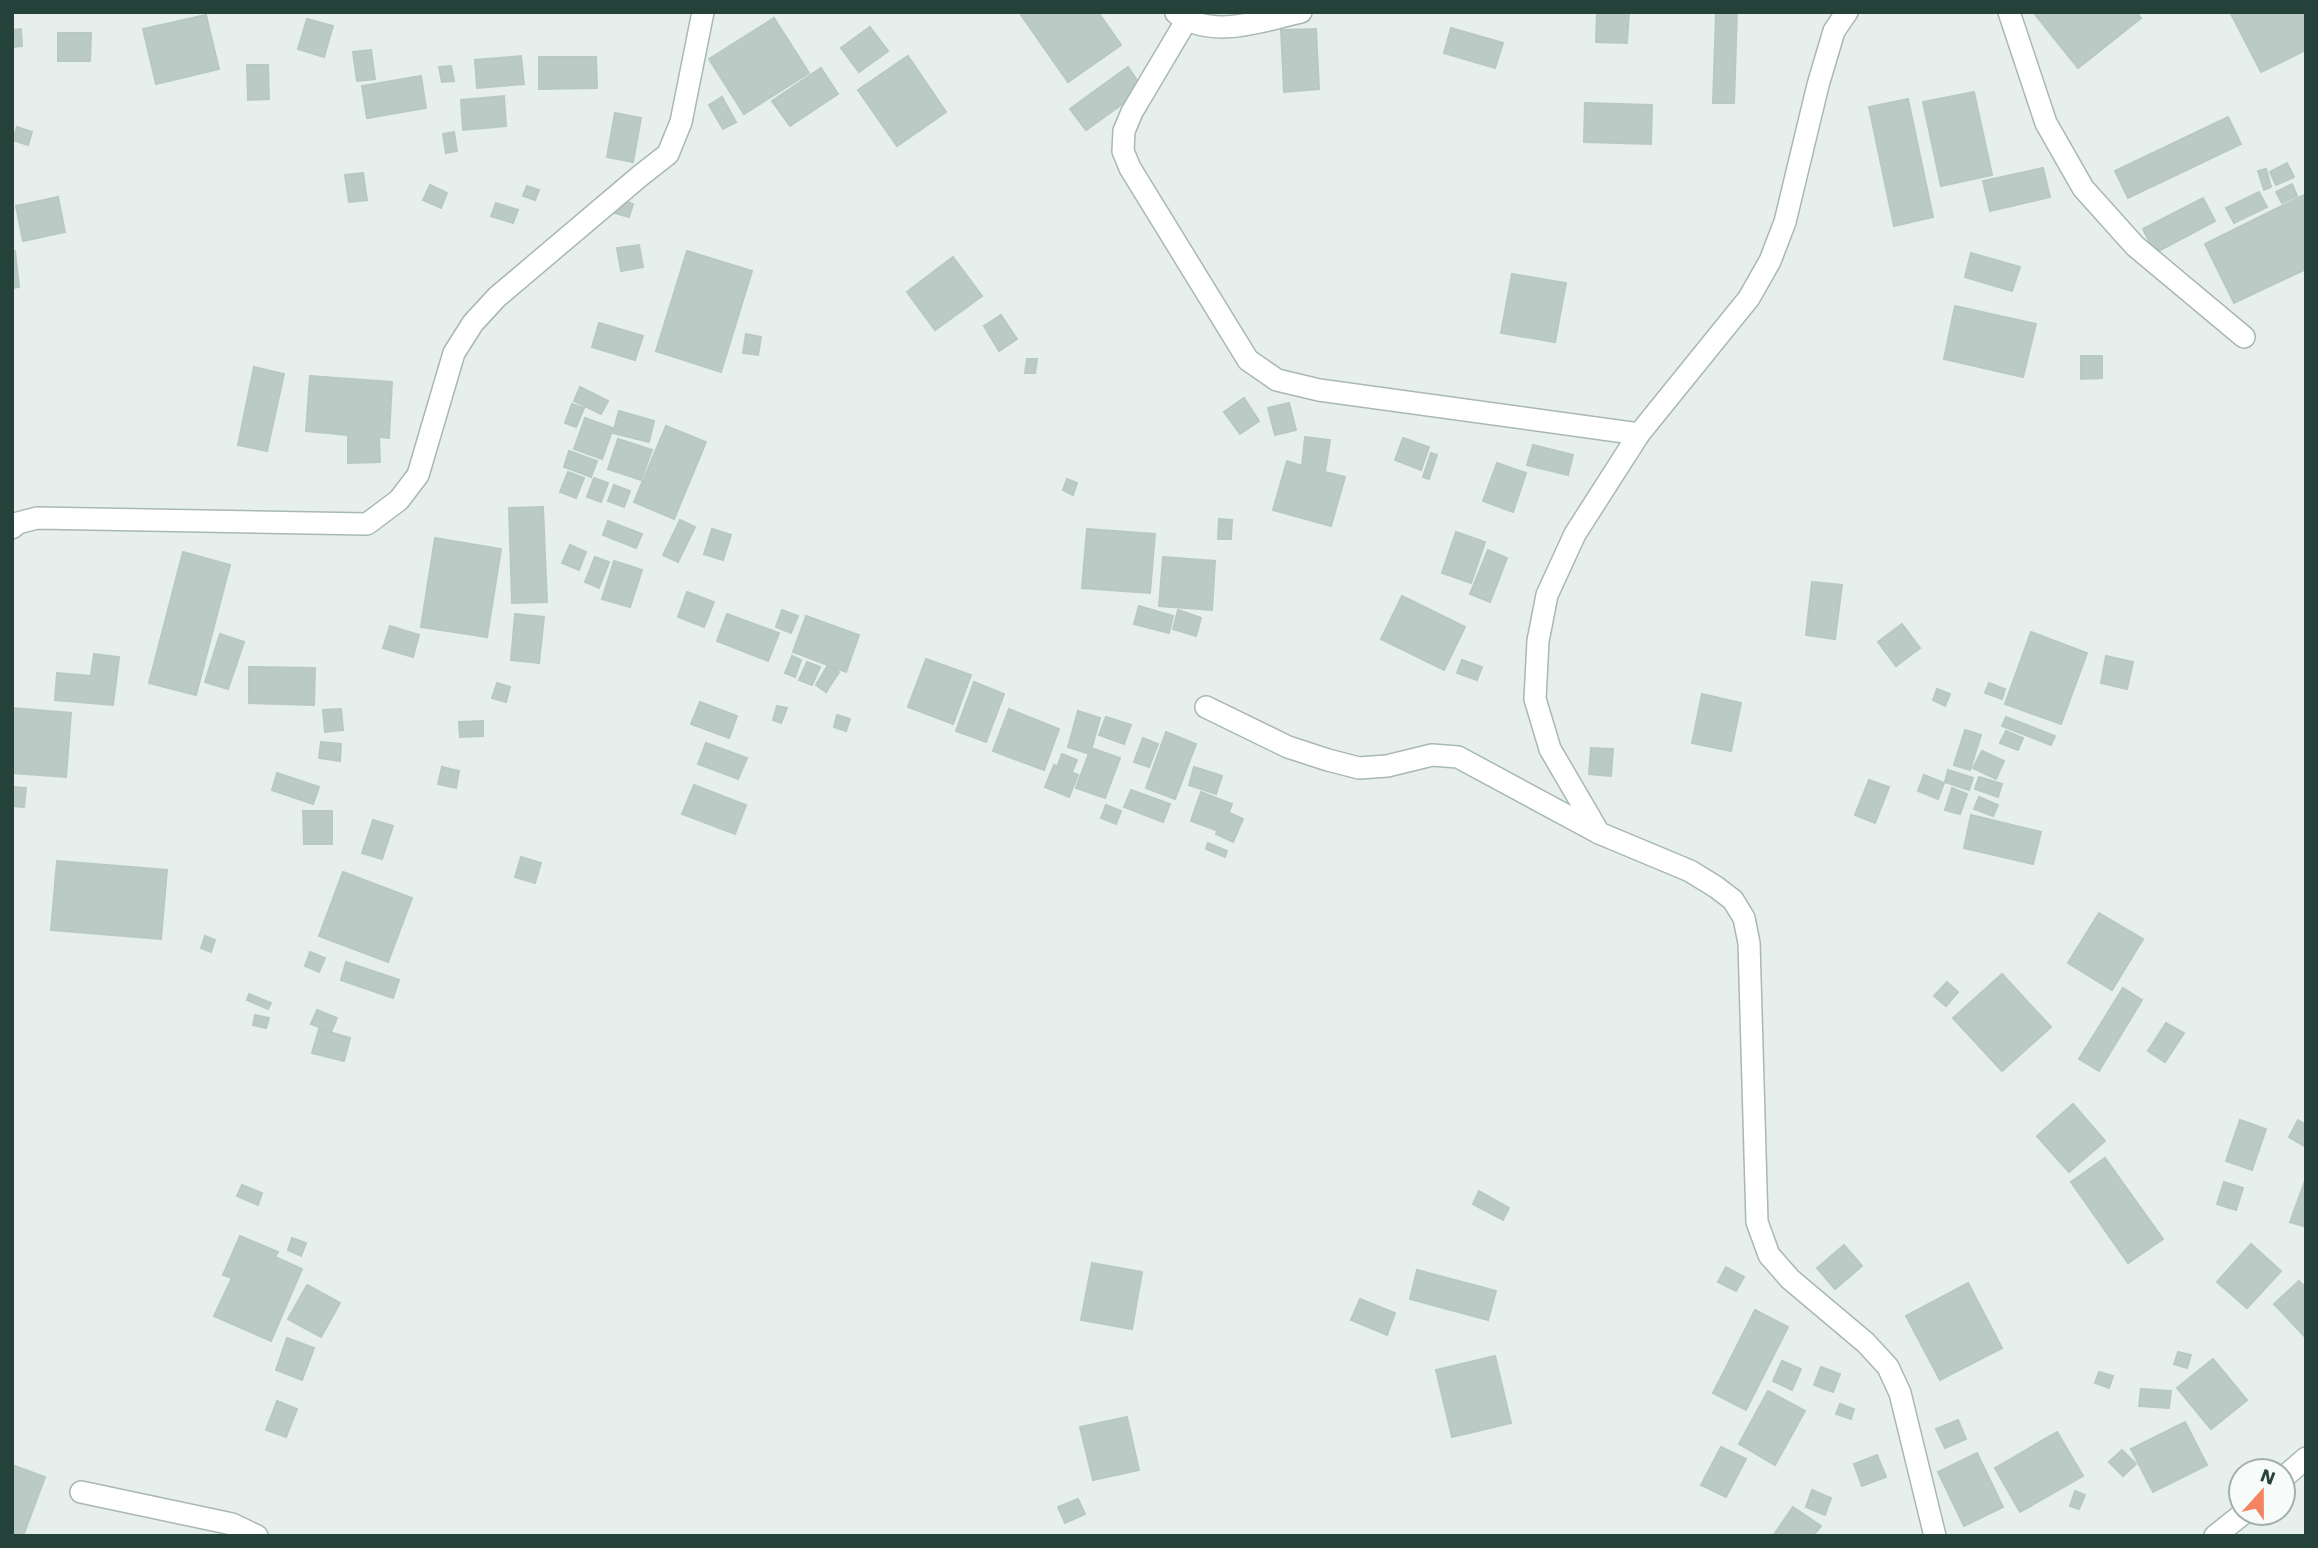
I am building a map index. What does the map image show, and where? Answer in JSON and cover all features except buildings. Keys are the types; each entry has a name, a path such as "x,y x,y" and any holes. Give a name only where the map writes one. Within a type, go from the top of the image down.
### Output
{"street":[{"path":"12,528 18,523 37,518 367,524 399,500 418,475 454,353 473,323 497,297 668,154 681,122 703,12"},
{"path":"1301,12 1227,27 1208,27 1180,17 1124,131 1124,150 1130,168 1248,360 1277,380 1319,390 1639,434"},
{"path":"1600,833 1550,749 1535,699 1538,641 1547,595 1575,534 1639,434 1749,298 1769,261 1785,222 1834,31 1847,12"},
{"path":"2009,12 2046,123 2083,188 2136,246 2244,337"},
{"path":"1206,707 1288,747 1359,768 1387,766 1432,755 1458,757 1600,833 1690,871 1733,900 1744,918 1749,943 1757,1222 1769,1255 1790,1279 1866,1343 1888,1367 1900,1393 1935,1536"},
{"path":"81,1492 232,1524 257,1536"}]}
